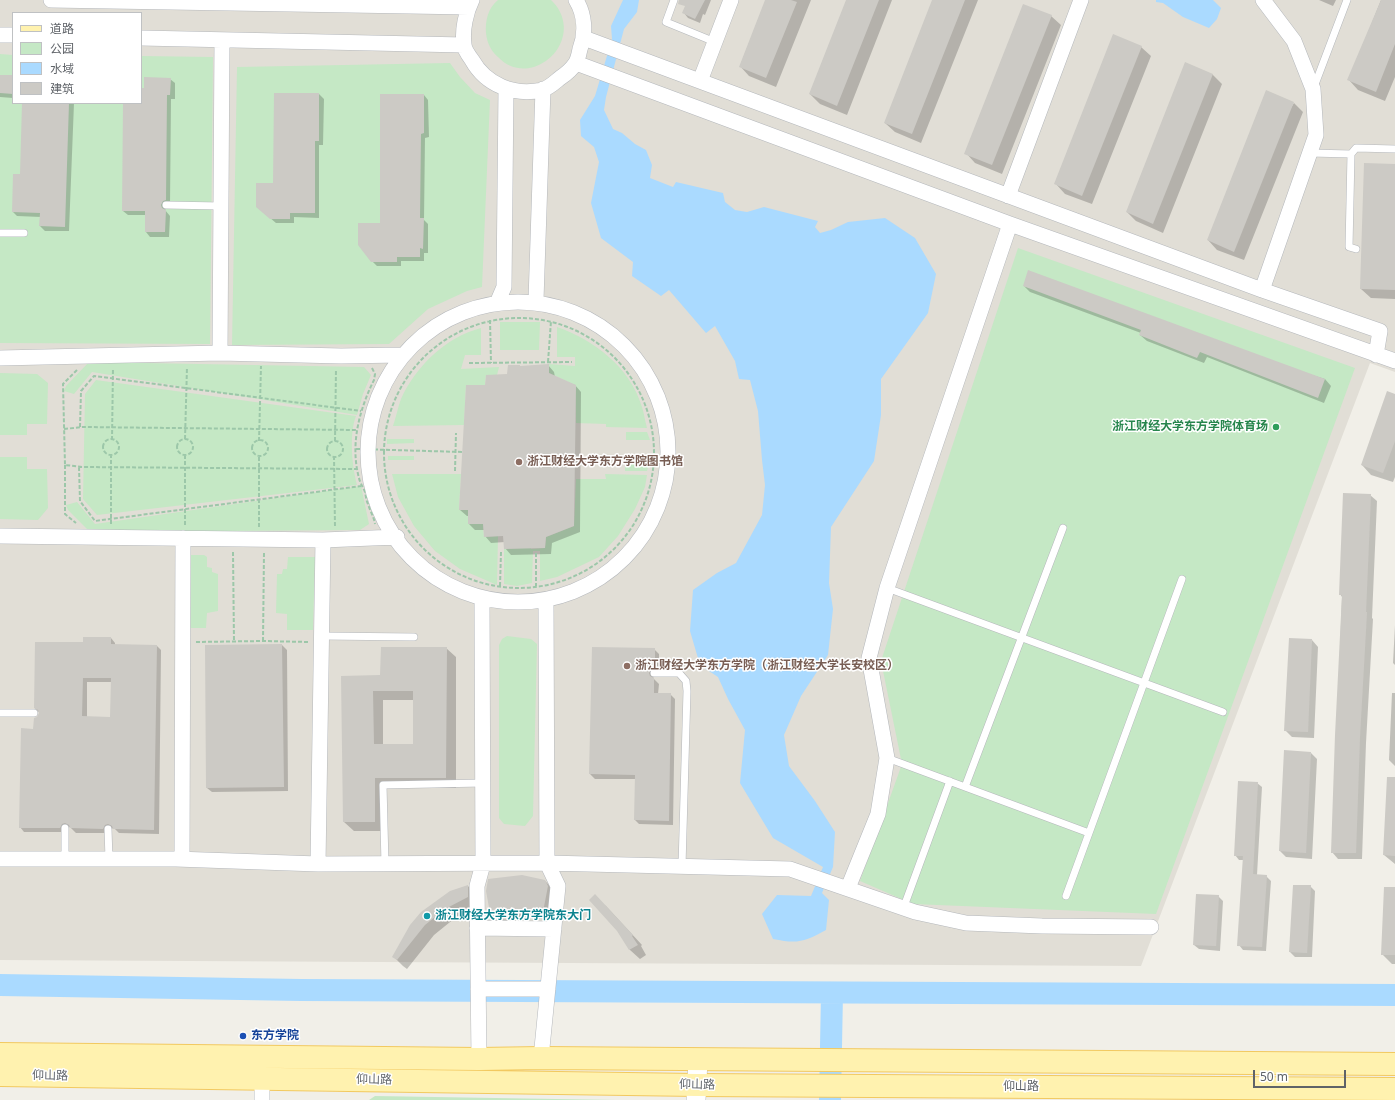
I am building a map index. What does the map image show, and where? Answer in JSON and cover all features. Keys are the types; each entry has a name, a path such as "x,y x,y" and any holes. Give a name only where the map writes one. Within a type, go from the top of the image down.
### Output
{"main road":[{"name":"仰山路","path":"0,1054 542,1050 698,1060 1395,1064"},
{"name":"仰山路","path":"0,1075 262,1079 696,1092 785,1086 878,1086 1133,1091 1395,1089"}],"street":[{"path":"51,0 471,4 465,18 464,45 477,69 490,81 506,89 519,91 543,90 552,85 568,72 576,63 584,38 584,22 576,0"},
{"path":"700,82 731,0"},
{"path":"1008,196 1081,0"},
{"path":"1262,290 1316,135 1313,89 1294,41 1263,0"},
{"path":"0,35 12,35"},
{"path":"142,38 464,45"},
{"path":"584,38 1262,290 1380,331 1376,355"},
{"path":"220,353 222,40"},
{"path":"576,63 1010,224 1395,362"},
{"path":"498,301 504,287 506,89"},
{"path":"536,300 543,90"},
{"path":"848,888 878,814 887,758 869,658 887,588 1010,224"},
{"path":"536,300 602,329 649,377 672,442 659,514 614,569 546,603 482,600 424,569 388,526 370,482 362,450 367,438 375,396 401,355 451,318 498,301 536,300"},
{"path":"0,358 220,353 340,356 401,355"},
{"path":"0,536 111,537 184,533 232,539 397,537"},
{"path":"182,859 184,533"},
{"path":"318,864 318,639 329,537"},
{"path":"479,1051 477,886 483,864 482,600"},
{"path":"542,1050 558,886 546,863 546,603"},
{"path":"0,859 182,859 318,864 546,863 790,869 915,912 966,923 1042,926 1151,927"},
{"path":"477,928 554,929"},
{"path":"478,989 548,988"},
{"path":"696,1092 698,1060"},
{"path":"262,1079 262,1100"}],"lane":[{"path":"674,0 666,22 715,42"},
{"path":"1313,89 1347,0"},
{"path":"1356,249 1349,247 1351,154 1356,148 1395,149"},
{"path":"1310,153 1351,154"},
{"path":"166,205 221,206"},
{"path":"0,232 24,233"},
{"path":"965,787 1064,528"},
{"path":"1066,896 1182,579"},
{"path":"887,588 1222,712"},
{"path":"318,639 414,637"},
{"path":"654,673 679,673 686,681 687,691 682,866"},
{"path":"0,713 34,713"},
{"path":"887,758 1089,833"},
{"path":"906,901 950,781"},
{"path":"385,864 383,785 483,783"},
{"path":"65,828 65,859"},
{"path":"108,829 108,859"}],"path":[{"path":"541,318 585,333 622,362 646,402 655,448 650,491 631,529 602,561 564,581 522,589 479,583 441,564 410,534 391,496 384,450 392,407 415,366 450,336 490,320 541,318"},
{"path":"490,320 491,363"},
{"path":"548,362 551,321"},
{"path":"185,440 187,362"},
{"path":"469,363 572,362"},
{"path":"259,441 261,363"},
{"path":"335,441 336,364"},
{"path":"369,365 375,374 374,380 361,411 356,430 362,450 357,469 359,479 365,492 375,524 372,530"},
{"path":"77,524 65,514 63,384 82,366"},
{"path":"112,440 113,367"},
{"path":"80,427 81,391 94,376 361,411"},
{"path":"64,429 80,427 356,430"},
{"path":"455,471 456,433"},
{"path":"111,455 107,454 103,448 105,443 112,440"},
{"path":"111,455 116,453 118,447 116,442 112,440"},
{"path":"185,440 191,442 193,447 190,453 185,455 180,452 178,448 179,442 185,440"},
{"path":"259,441 265,443 267,448 266,452 262,456 259,456 254,453 252,449 255,442 259,441"},
{"path":"335,441 341,444 343,448 340,455 334,456 329,454 328,449 329,444 335,441"},
{"path":"362,450 462,452"},
{"path":"111,455 111,537"},
{"path":"184,533 185,455"},
{"path":"259,456 259,534 264,534 262,641"},
{"path":"329,537 334,490 334,456"},
{"path":"65,465 79,467 357,469"},
{"path":"79,467 80,502 95,521 361,486"},
{"path":"232,539 234,642"},
{"path":"500,586 501,552"},
{"path":"536,553 536,586"},
{"path":"183,642 318,639"}],"shaded area":[{"name":"浙江财经大学东方学院（浙江财经大学长安校区）","path":"0,0 1395,0 1395,372 1370,363 1141,966 0,960"}],"green space":[{"path":"498,0 551,0 559,10 564,24 563,38 557,50 548,60 536,66 523,68 510,66 493,52 487,40 486,24 492,7"},
{"path":"0,54 12,55 12,104 142,104 142,56 213,57 210,344 0,343"},
{"path":"450,63 460,77 475,93 490,100 482,287 467,291 428,309 389,344 232,345 237,67"},
{"path":"1018,248 1355,368 1156,914 913,904 860,881 902,764 881,661"},
{"path":"500,322 540,322 539,350 500,350"},
{"path":"557,327 584,339 597,347 620,368 629,379 636,393 643,409 647,428 606,427 606,424 576,423 575,385 549,373 549,364 575,366 575,357 557,357"},
{"path":"481,328 481,355 465,355 461,369 499,367 497,375 486,375 485,385 466,385 464,425 393,426 401,399 407,387 424,364 434,354 456,338"},
{"path":"89,362 364,367 371,375 363,394 357,415 92,372 74,394 64,391 66,386"},
{"path":"0,373 37,374 48,383 47,424 27,424 27,435 0,435"},
{"path":"96,380 356,416 352,432 352,450 357,485 97,515 83,499 85,394"},
{"path":"626,432 647,432 650,440 626,440"},
{"path":"387,439 414,439 414,443 387,444"},
{"path":"388,456 414,456 414,460 388,460"},
{"path":"0,457 27,457 27,469 47,469 48,508 38,520 0,519"},
{"path":"625,463 649,463 647,471 625,471"},
{"path":"392,474 461,474 459,510 468,510 468,524 483,524 484,537 498,536 497,585 460,569 435,551 414,526 398,497"},
{"path":"605,474 647,475 645,487 635,509 618,536 599,557 557,577 540,581 540,551 533,551 532,583 517,586 504,584 504,549 522,548 531,542 531,549 545,548 546,537 574,526 576,479 606,479"},
{"path":"361,486 369,524 360,530 90,532 68,510 66,505 77,502 95,524"},
{"path":"191,555 204,555 207,557 207,567 212,568 212,572 218,574 218,611 207,613 206,628 190,628"},
{"path":"288,557 315,557 313,630 287,630 287,614 276,613 277,574 282,574 283,569 287,569"},
{"path":"507,636 531,639 537,644 533,816 525,826 504,824 499,818 499,645 502,639"},
{"path":"375,1096 616,1100 369,1100"}],"water":[{"path":"623,0 639,0 637,12 624,29 604,110 613,129 622,133 635,144 646,150 652,165 650,178 673,187 676,182 723,193 725,202 735,210 747,212 764,207 818,221 815,227 820,233 831,230 848,222 885,218 915,238 936,274 928,313 881,379 881,415 874,461 831,527 829,583 833,609 828,655 801,696 784,735 789,766 815,801 835,832 833,867 822,893 829,900 826,930 801,941 795,942 773,939 762,914 777,895 811,896 823,867 773,838 740,783 745,730 718,677 700,665 690,631 693,590 717,573 736,563 762,515 765,485 758,411 750,380 739,379 735,361 715,326 706,333 669,290 661,296 632,276 633,262 601,238 591,203 599,162 594,147 581,136 580,120 595,96 612,39 611,26"},
{"path":"1156,0 1213,0 1221,8 1217,19 1209,28 1183,17 1163,3 1156,2"}],"building":[{"path":"679,0 705,0 695,19 682,13 685,6 678,4"},
{"path":"765,0 791,0 797,2 766,78 739,67"},
{"path":"846,0 879,0 837,106 809,94"},
{"path":"932,0 965,0 912,134 884,123"},
{"path":"1381,0 1395,0 1395,44 1376,92 1347,80"},
{"path":"1023,4 1052,15 992,165 964,154"},
{"path":"1113,34 1142,46 1082,196 1054,184"},
{"path":"1185,62 1213,74 1153,224 1126,212"},
{"path":"0,75 12,75 12,94 0,93"},
{"path":"144,77 171,78 170,95 167,95 166,200 163,201 161,205 162,208 166,210 165,232 145,232 145,211 122,211 123,104 142,104 142,88 144,88"},
{"path":"1266,90 1294,102 1234,252 1207,240"},
{"path":"274,93 319,93 319,141 315,141 315,213 290,213 290,219 270,219 256,207 256,183 273,183"},
{"path":"380,94 424,94 424,133 421,134 420,218 424,218 423,249 420,248 420,257 397,257 397,262 371,262 358,245 358,223 380,223"},
{"path":"22,104 69,104 65,227 39,226 40,213 12,212 13,174 20,174"},
{"path":"1364,163 1395,164 1395,290 1360,289"},
{"path":"1028,270 1325,379 1318,398 1200,352 1197,358 1139,335 1141,330 1023,286"},
{"name":"浙江财经大学东方学院图书馆","path":"549,364 549,373 576,385 574,526 546,537 545,548 504,549 503,536 484,537 483,524 468,524 468,510 459,510 466,385 485,385 486,375 507,374 508,365 520,366"},
{"path":"1387,391 1395,394 1395,441 1383,473 1361,465"},
{"path":"1343,493 1371,494 1356,853 1331,853 1342,595 1339,595"},
{"path":"83,637 111,637 111,644 157,645 154,830 113,829 112,826 108,824 105,825 103,829 70,828 69,825 65,823 62,824 60,828 19,828 21,728 33,729 34,718 37,717 39,713 38,710 34,708 35,642 83,642","holes":["83,678 111,678 110,717 82,716"]},
{"path":"1289,638 1312,639 1308,732 1284,731"},
{"path":"282,644 284,787 206,788 205,645"},
{"path":"381,647 447,647 446,778 375,778 375,822 343,822 341,676 380,675","holes":["373,691 413,691 413,744 374,744"]},
{"path":"592,647 655,648 655,668 651,669 649,673 650,676 654,678 654,693 671,693 669,821 634,820 635,775 589,774"},
{"path":"1284,750 1311,752 1306,853 1279,851"},
{"path":"1387,777 1395,777 1395,856 1383,855"},
{"path":"1238,781 1258,782 1253,874 1267,875 1262,947 1237,946 1243,856 1234,856"},
{"path":"522,875 545,880 548,886 543,912 521,910 490,913 486,891 488,879"},
{"path":"468,885 468,897 445,909 425,925 397,960 392,957 410,925 421,912 450,891"},
{"path":"1293,885 1311,885 1307,953 1289,952"},
{"path":"1384,887 1395,887 1395,955 1381,955"},
{"path":"595,894 633,935 632,936 638,945 629,950 617,931 589,900"},
{"path":"1196,894 1219,895 1216,946 1193,945"}],"waterway":[{"path":"0,985 301,990 1395,995"},
{"path":"830,1100 832,993"}],"place":[{"name":"浙江财经大学东方学院体育场","path":"1276,427"},
{"name":"浙江财经大学东方学院图书馆","path":"519,462"},
{"name":"浙江财经大学东方学院（浙江财经大学长安校区）","path":"627,666"},
{"name":"浙江财经大学东方学院东大门","path":"427,916"},
{"name":"东方学院","path":"243,1036"}]}
